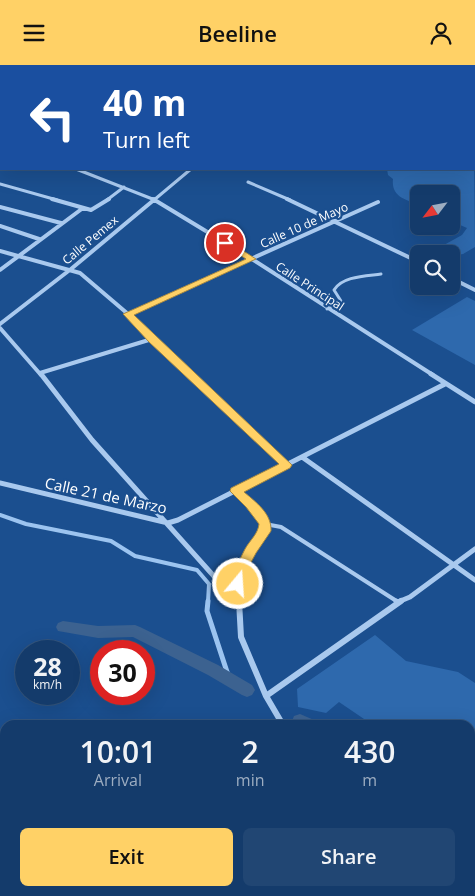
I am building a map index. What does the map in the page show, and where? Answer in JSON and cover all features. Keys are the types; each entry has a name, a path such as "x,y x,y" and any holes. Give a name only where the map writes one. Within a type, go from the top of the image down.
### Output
{"street":[{"name":"Calle Principal","path":"79,170 153,199 252,259 327,309 475,402"},
{"name":"Calle Pemex","path":"0,324 71,269 190,170"},
{"path":"248,182 410,258"},
{"path":"1,185 91,209 101,205 124,187"},
{"name":"Calle 10 de Mayo","path":"128,314 378,202"},
{"path":"0,207 61,223"},
{"path":"0,270 39,239 84,208"},
{"path":"0,226 39,239"},
{"path":"0,251 80,273 128,314 286,465"},
{"path":"460,282 475,290"},
{"path":"0,329 40,373 92,440 239,604"},
{"path":"40,373 152,339"},
{"name":"Calle 21 de Marzo","path":"0,483 168,523 178,520 445,384"},
{"path":"302,457 475,580"},
{"path":"235,491 261,516 265,524 264,531 242,568 238,584 241,637 266,696 280,720"},
{"path":"266,696 353,634 369,625 398,601 410,597 475,549"}],"lane":[{"path":"327,309 342,301 334,290 337,285 354,278 380,274"},
{"path":"265,524 280,527 398,601"}],"shaded area":[{"path":"387,170 474,170 475,247 460,254 460,245 444,245 462,235 467,228 460,225 460,185 410,185 410,201 394,190 393,179 388,175"},
{"path":"467,297 475,301 475,365 412,330"},
{"path":"375,635 406,661 458,672 475,683 475,720 366,720 339,702 326,713 298,707 297,689"}],"waterway":[{"path":"0,515 26,524 111,541 135,556 197,570 209,584 208,602"},
{"path":"208,601 207,611 230,681"},
{"path":"63,627 98,632 135,631 213,670 247,690"}],"route":[{"path":"225,243 252,259 128,314 286,465 235,491 261,516 265,524 260,539 242,568 238,584"}]}
